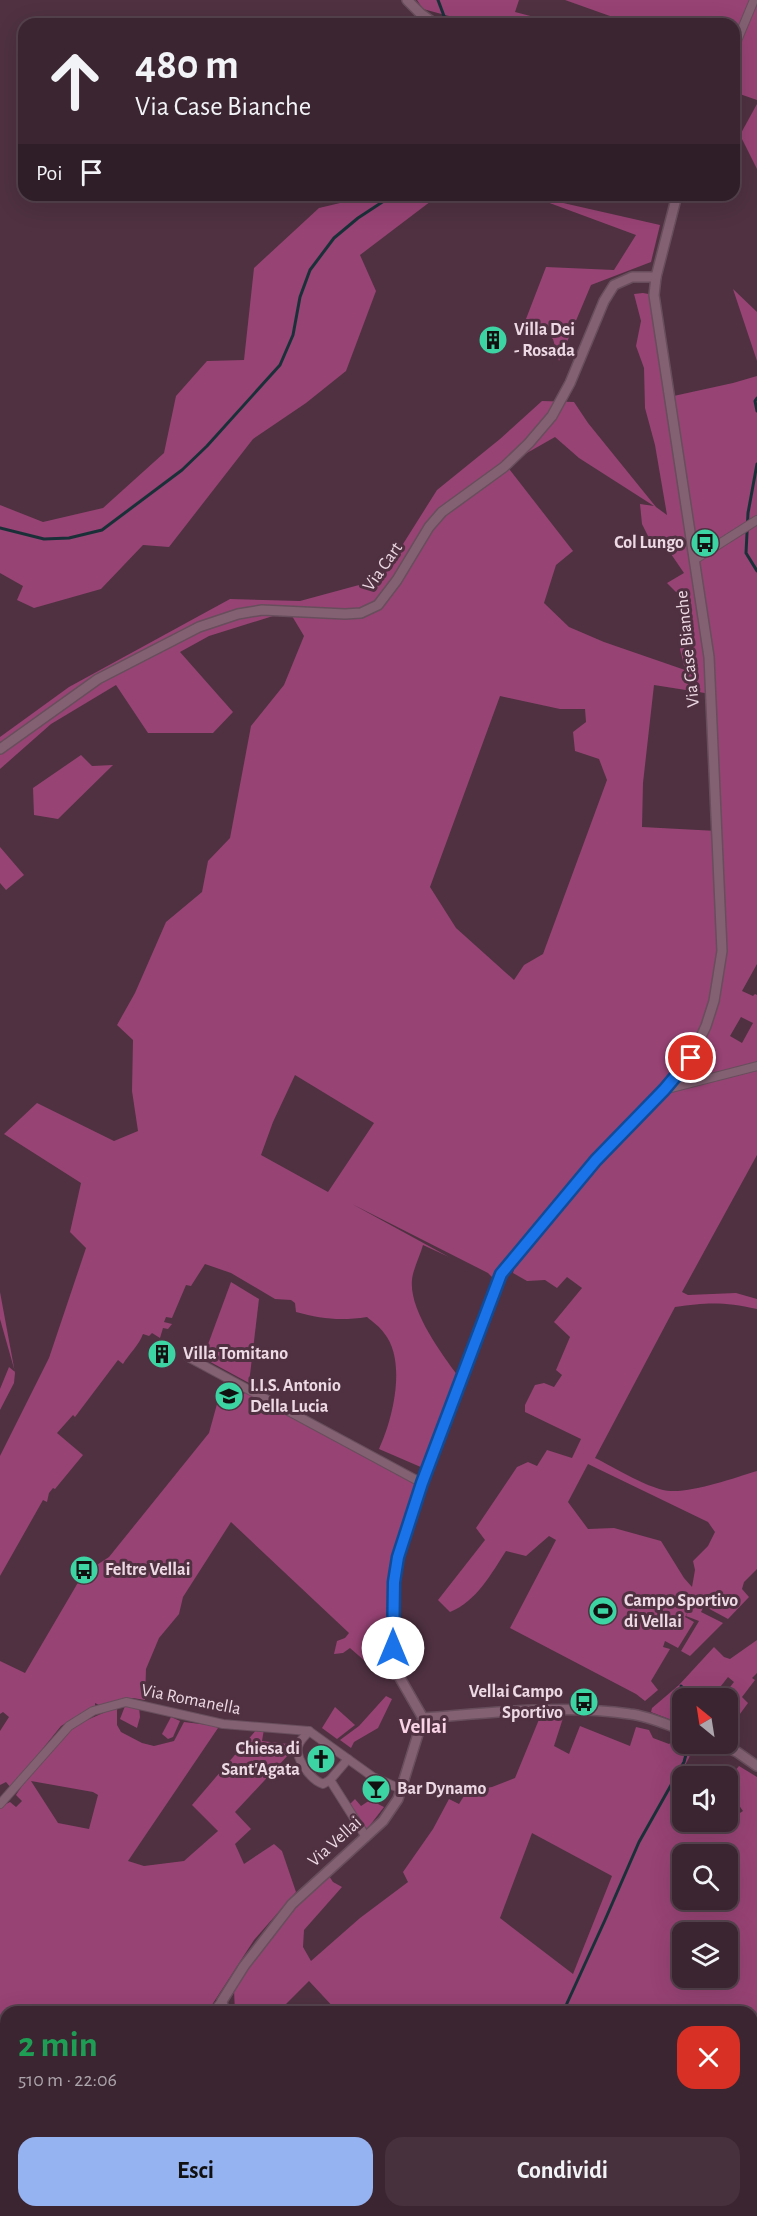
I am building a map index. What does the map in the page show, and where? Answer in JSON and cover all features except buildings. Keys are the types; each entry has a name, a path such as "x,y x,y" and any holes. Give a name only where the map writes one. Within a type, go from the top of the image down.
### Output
{"street":[{"path":"407,0 427,18"},
{"path":"740,34 754,0"},
{"name":"Via Case Bianche","path":"664,1090 691,1058 706,1026 714,1001 722,951 709,657 654,295 656,277 675,201"},
{"name":"Via Cart","path":"0,749 98,679 200,627 238,614 262,610 345,614 361,613 378,604 397,580 429,527 442,512 504,466 529,443 552,416 570,383 604,301 614,285 632,277 656,277"},
{"path":"694,560 755,521"},
{"path":"672,1727 640,1716 596,1709 423,1718 399,1678 394,1659 395,1568 422,1483 501,1274 596,1160 664,1090 757,1066"},
{"path":"188,1357 290,1414 422,1483"},
{"name":"Via Romanella","path":"0,1804 69,1726 93,1712 126,1702 223,1724 309,1731"},
{"name":"Via Vellai","path":"222,2001 244,1966 292,1904 383,1821 398,1799 423,1718"},
{"path":"348,1759 330,1780 323,1784 317,1782 301,1761 298,1744 309,1731 348,1759 373,1777 401,1789"},
{"path":"737,1754 756,1764"},
{"path":"330,1780 366,1837"},
{"path":"218,2006 222,2001"},
{"path":"222,2001 223,2006"}],"shaded area":[{"path":"417,0 519,0 515,12 538,18 449,18 423,9"},
{"path":"565,0 751,0 740,24 740,18 616,18"},
{"path":"757,0 757,100 740,94 740,35"},
{"path":"757,104 757,169 740,135"},
{"path":"349,201 431,201 360,255 376,291 346,371 306,403 253,439 169,547 143,545 101,589 34,608 17,600 23,586 0,573 0,505 43,522 103,508 164,453 176,396 207,361 244,360 254,268 319,208"},
{"path":"544,201 554,201 660,225 651,262 591,285 559,361 553,339 526,319 546,267 614,270 636,235"},
{"path":"733,289 757,312 757,361"},
{"path":"643,293 654,295 669,397 757,376 757,964 742,991 753,996 757,995 757,1155 682,1292 688,1295 736,1293 757,1299 757,1309 716,1303 675,1307 595,1458 644,1483 671,1491 703,1487 757,1471 757,1569 744,1582 742,1589 749,1597 728,1619 704,1606 701,1612 723,1623 690,1656 681,1651 699,1621 686,1616 689,1610 685,1617 694,1622 678,1648 665,1641 663,1647 670,1649 651,1681 658,1690 645,1701 636,1694 510,1628 556,1540 549,1536 526,1556 506,1551 476,1594 460,1607 450,1612 438,1600 485,1540 476,1528 517,1467 528,1462 537,1466 547,1450 572,1458 581,1439 525,1412 525,1405 535,1385 544,1383 554,1387 562,1375 556,1370 570,1337 554,1322 582,1288 567,1277 557,1288 545,1280 527,1281 513,1273 518,1256 593,1169 495,1280 488,1273 352,1204 449,1257 423,1245 412,1280 412,1292 421,1317 435,1343 458,1376 423,1468 379,1449 393,1406 396,1374 391,1345 378,1327 367,1317 331,1319 296,1312 295,1303 291,1300 275,1299 231,1273 205,1264 191,1286 186,1285 172,1318 166,1317 164,1322 172,1324 168,1329 163,1328 160,1338 152,1333 149,1336 143,1334 123,1364 118,1360 75,1417 73,1415 57,1433 83,1455 55,1489 53,1488 49,1493 47,1502 43,1500 0,1576 0,1456 49,1358 86,1248 70,1232 81,1183 4,1134 37,1103 114,1141 138,1131 132,1091 133,1040 117,1025 135,993 166,922 202,892 208,861 230,838 251,726 284,685 304,636 289,611 209,636 180,652 233,712 213,733 148,733 116,685 51,724 0,769 0,737 69,687 230,599 300,601 381,579 437,490 500,439 542,401 574,402 588,423 656,507 667,515 655,445 645,408 644,368 636,346 641,321 634,294","holes":["555,437 579,458 654,506 640,504 642,524 653,546 671,554 684,573 667,583 681,597 687,629 680,649 685,670 604,642 569,627 544,603 556,565 573,551 506,465","654,685 711,694 717,831 642,827 643,783","500,696 560,709 585,709 586,722 573,732 575,751 599,759 607,780 543,954 524,965 514,980 456,928 430,887","714,1001 715,1012 703,1046 687,1069 625,1133 691,1058","741,1017 753,1023 742,1043 730,1036","295,1075 374,1123 328,1192 261,1155 273,1122","588,1464 708,1522 715,1532 708,1546 693,1561 695,1570 692,1587 661,1541 614,1528 588,1529 568,1502"]},
{"path":"81,755 92,766 113,765 58,819 34,815 33,788"},
{"path":"0,847 24,875 6,890 0,883"},
{"path":"231,1282 259,1299 249,1383 203,1358"},
{"path":"0,1292 14,1370 0,1319"},
{"path":"9,1367 15,1372 14,1383 0,1410 0,1389"},
{"path":"222,1386 242,1398 245,1392 417,1483 418,1488 403,1532 390,1611 386,1614 386,1632 382,1650 380,1648 377,1652 378,1666 374,1669 350,1648 343,1653 334,1654 337,1641 345,1638 349,1633 231,1522 183,1597 179,1614 159,1638 146,1669 145,1700 133,1698 99,1705 95,1703 95,1706 61,1726 11,1788 6,1782 0,1785 0,1731 9,1717 3,1712 0,1714 0,1661 25,1673 83,1574 109,1557 209,1433"},
{"path":"757,1640 757,1673 752,1678 755,1680 742,1697 748,1703 738,1717 738,1688 729,1688 734,1682 728,1677 719,1688 675,1688 714,1647 724,1657 730,1659"},
{"path":"672,1691 672,1720 651,1712 652,1708"},
{"path":"386,1696 392,1699 378,1728 354,1742 351,1748 340,1740 359,1726"},
{"path":"125,1706 139,1707 140,1717 137,1728 120,1719"},
{"path":"117,1707 117,1725 121,1732 142,1743 154,1746 174,1741 184,1722 217,1726 218,1728 128,1861 144,1866 184,1861 218,1831 192,1805 257,1729 264,1729 262,1741 288,1744 287,1752 291,1752 235,1812 251,1829 235,1844 244,1864 274,1844 282,1851 296,1892 254,1940 211,2006 0,2006 0,1807 10,1802 16,1807 22,1801 16,1795 33,1769 71,1727","holes":["31,1781 93,1792 98,1795 89,1829 58,1823"]},
{"path":"335,1707 355,1725 337,1739 322,1728"},
{"path":"171,1717 180,1721 173,1737 168,1739 162,1734"},
{"path":"540,1717 563,1718 554,1746 569,1754 580,1726 630,1746 636,1727 649,1730 653,1738 669,1744 672,1742 672,1754 690,1754 685,1766 672,1766 672,1832 738,1832 738,1814 743,1811 738,1804 738,1767 757,1777 757,2006 428,2006 426,2004 424,2006 332,2006 309,1981 284,2006 235,2006 234,1990 246,1968 300,1900 329,1876 333,1882 342,1887 304,1930 303,1947 311,1961 360,1918 408,1882 403,1872 433,1829 449,1799 459,1804 467,1791 492,1787 515,1778","holes":["532,1833 612,1876 573,1974 500,1918"]},
{"path":"355,1799 361,1806 370,1800 384,1807 367,1829 349,1805"}],"waterway":[{"path":"438,0 445,18"},
{"path":"0,528 44,539 69,538 102,530 182,470 207,446 280,365 293,335 300,297 310,270 334,238 384,201"},
{"path":"757,398 755,401 757,411"},
{"path":"757,464 748,513 746,553 757,571"},
{"path":"566,2006 639,1842 684,1762 686,1754"}],"place":[{"name":"Villa Dei - Rosada","path":"493,340"},
{"name":"Col Lungo","path":"705,543"},
{"name":"Villa Tomitano","path":"162,1354"},
{"name":"I.I.S. Antonio Della Lucia","path":"229,1396"},
{"name":"Feltre Vellai","path":"84,1570"},
{"name":"Campo Sportivo di Vellai","path":"603,1611"},
{"name":"Vellai Campo Sportivo","path":"584,1702"},
{"name":"Chiesa di Sant'Agata","path":"321,1759"},
{"name":"Bar Dynamo","path":"376,1789"}],"district":[{"name":"Vellai","path":"423,1726"}],"route":[{"path":"393,1648 394,1582 398,1557 422,1483 501,1274 596,1160 664,1090 691,1058"}]}
